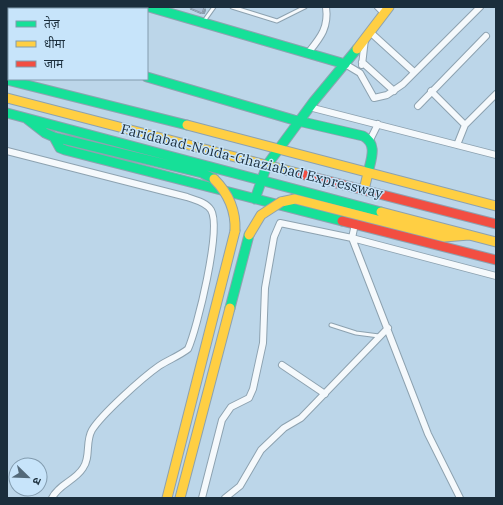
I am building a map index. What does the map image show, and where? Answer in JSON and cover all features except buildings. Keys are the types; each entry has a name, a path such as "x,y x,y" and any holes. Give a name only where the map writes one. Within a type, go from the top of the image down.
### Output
{"street":[{"path":"149,7 345,64 360,73 374,98 394,91 480,7"},
{"path":"308,53 326,28 326,7"},
{"path":"255,199 260,180 267,165 309,107 368,36 384,9"},
{"path":"368,36 414,72"},
{"path":"360,73 368,36"},
{"path":"418,106 486,36"},
{"path":"362,62 394,91"},
{"path":"148,77 299,121 363,136 370,140 373,148 364,190"},
{"path":"7,80 496,206"},
{"path":"431,91 465,125"},
{"path":"457,145 465,125 496,94"},
{"name":"Faridabad-Noida-Ghaziabad Expressway","path":"7,98 496,224"},
{"path":"309,107 496,155"},
{"name":"Faridabad-Noida-Ghaziabad Expressway","path":"7,113 496,242"},
{"path":"27,118 45,133 54,137 202,173 214,179 223,187 231,200 236,221 235,231 167,498"},
{"path":"370,140 378,124"},
{"path":"54,137 60,148 65,150 158,172 255,199 278,203 496,260"},
{"path":"7,151 187,197 208,206 213,215 214,231 211,256 188,349 158,366 95,426 89,436 87,456 82,470 62,486 52,498"},
{"path":"180,498 249,235 254,223 261,214 278,203 295,199 444,237 469,235"},
{"path":"202,498 222,420 231,407 250,398 254,389 263,343 265,288 277,228 280,224 294,225 352,238 496,276"},
{"path":"355,224 352,238 428,434 460,498"},
{"path":"225,498 240,486 261,450 284,428 302,418 388,328"},
{"path":"282,365 325,394"}],"lane":[{"path":"203,23 214,7"},
{"path":"232,7 277,21 305,7"},
{"path":"331,325 356,334 380,336"}],"traffic: fast":[{"path":"149,7 345,64"},
{"path":"255,199 267,165 314,101 357,49"},
{"path":"148,77 294,120 363,136 368,139 372,148 372,157 368,173"},
{"path":"7,80 187,125"},
{"path":"7,113 381,212"},
{"path":"27,119 45,133 54,137 202,173 214,179"},
{"path":"54,137 60,148 65,150 342,221"},
{"path":"230,308 249,235"}],"traffic: slow":[{"path":"357,49 389,7"},
{"path":"7,98 301,174"},
{"path":"187,125 496,206"},
{"path":"364,190 368,173"},
{"path":"214,179 224,190 233,209 235,231"},
{"path":"281,202 295,199 444,237 469,235"},
{"path":"249,235 261,215 281,202"},
{"path":"381,212 496,242"},
{"path":"167,498 235,231"},
{"path":"180,498 230,308"}],"traffic: jam":[{"path":"301,174 496,224"},
{"path":"342,221 496,260"}]}
